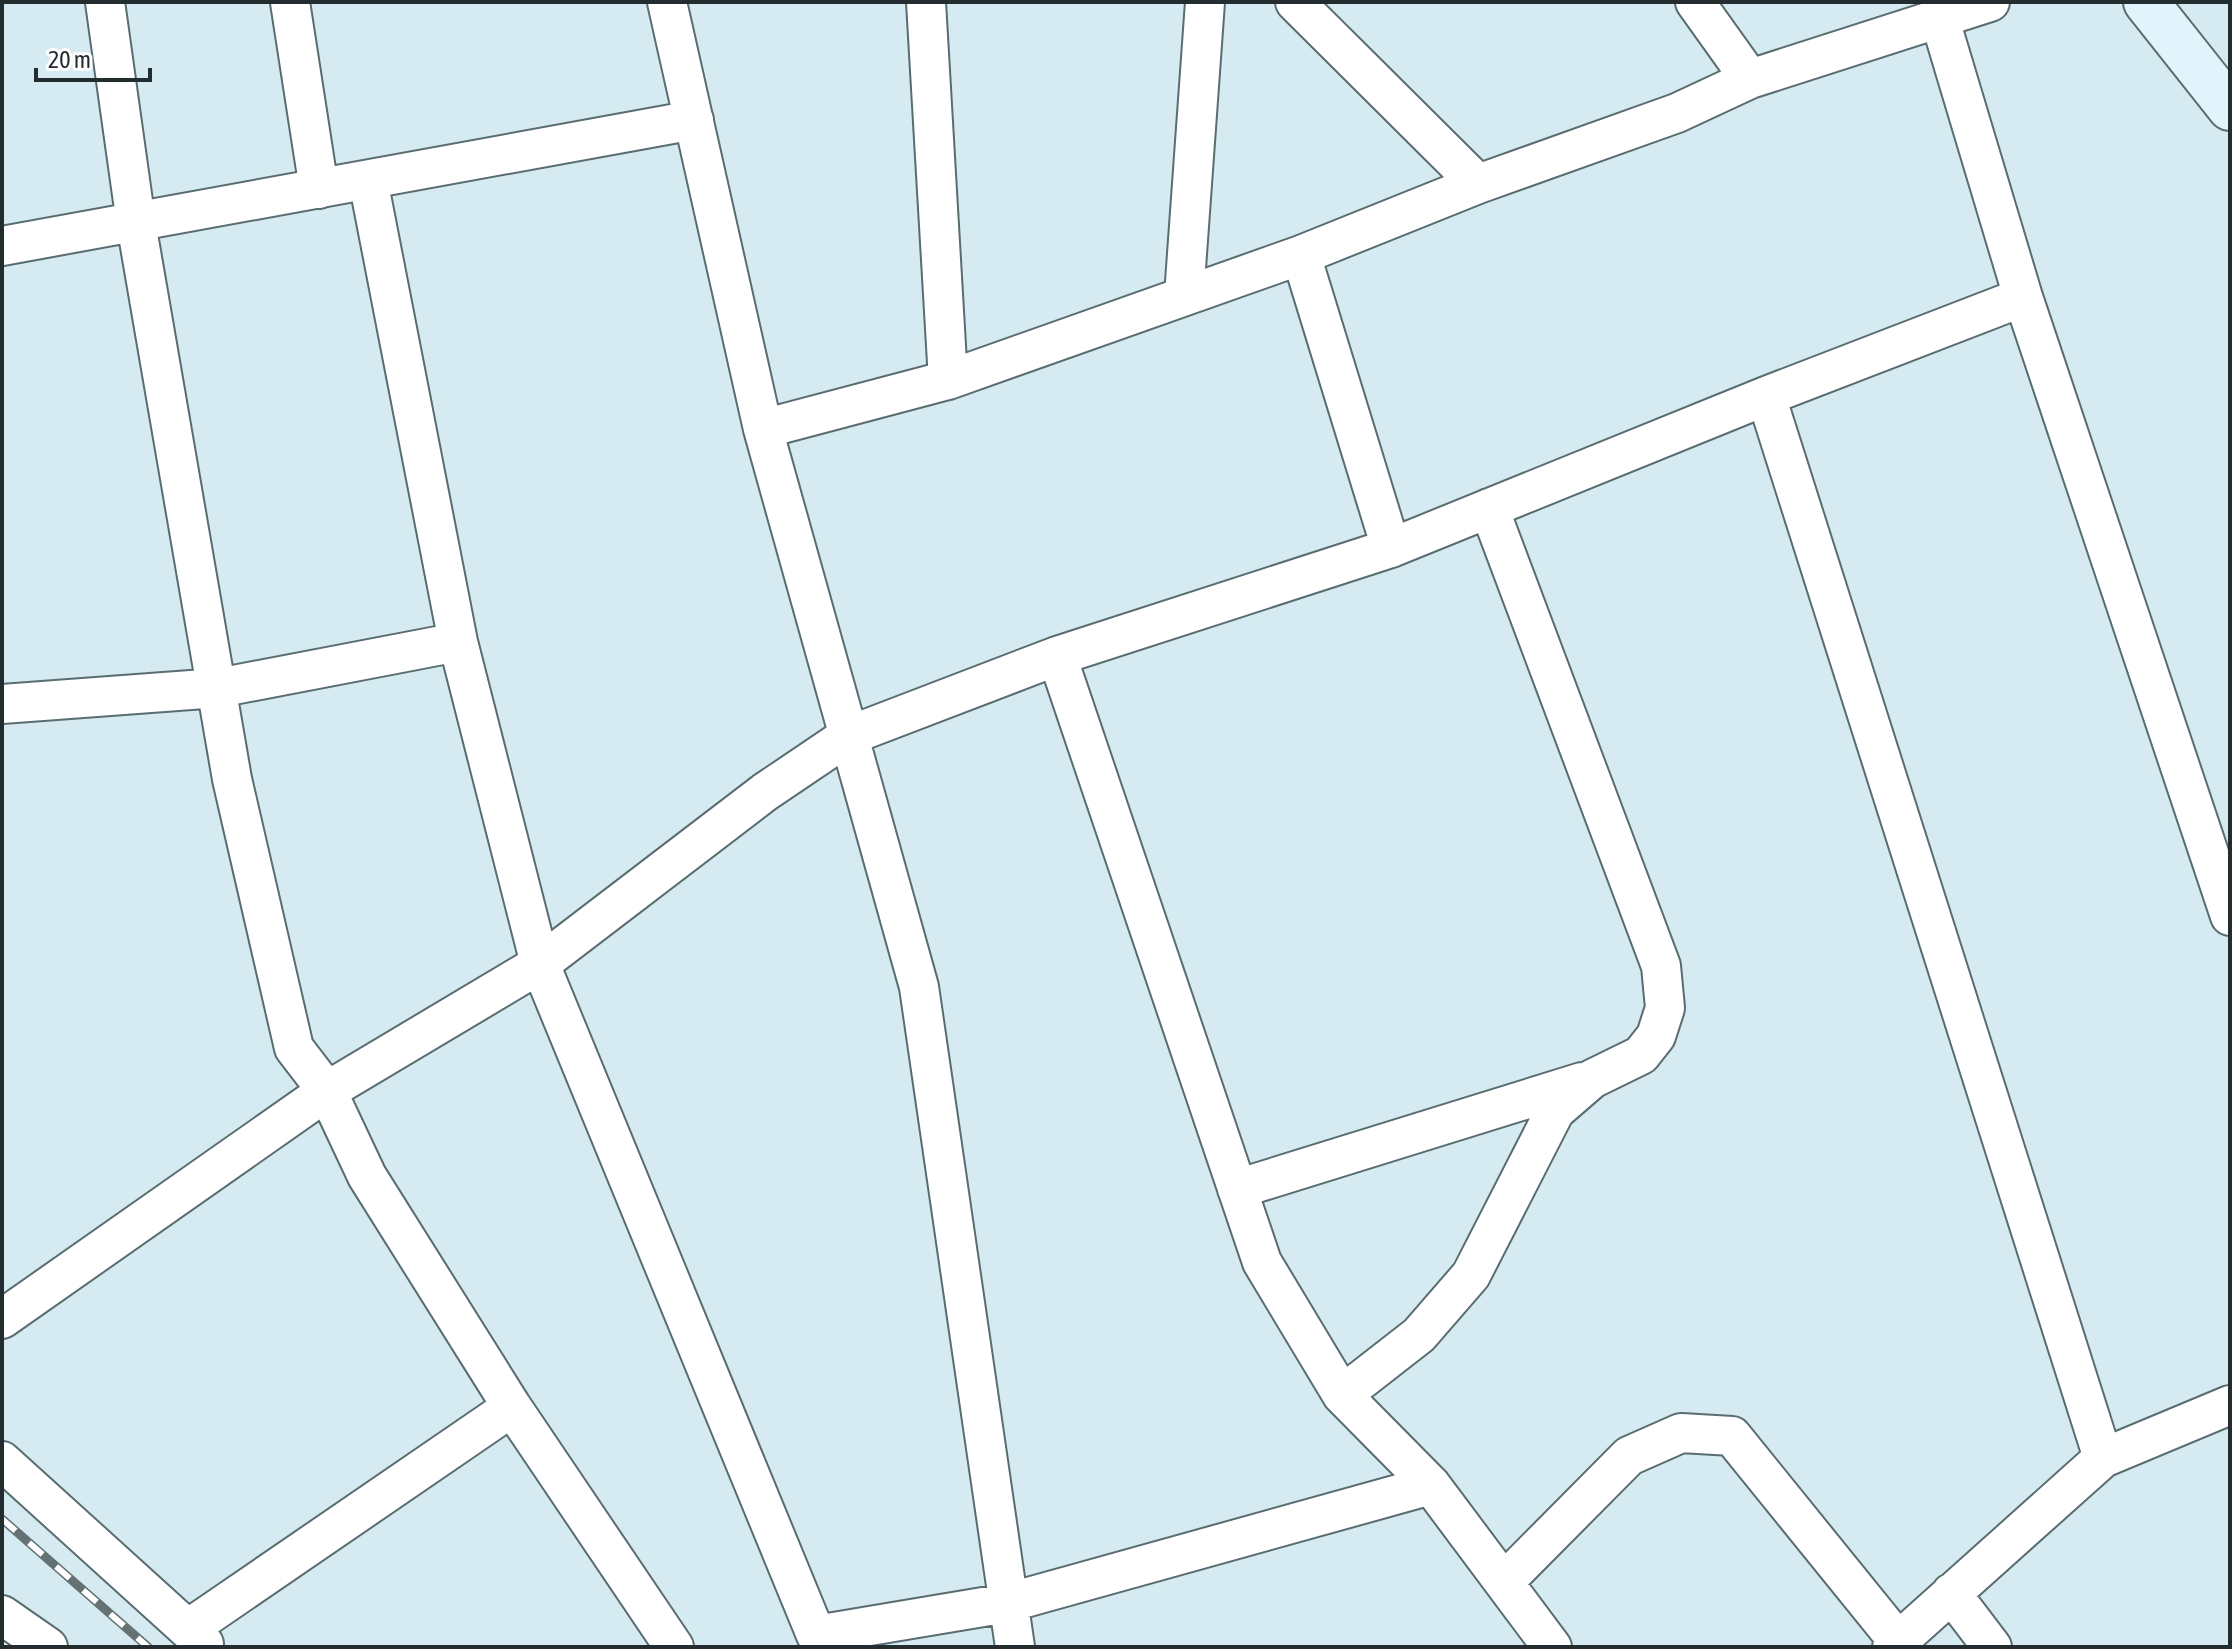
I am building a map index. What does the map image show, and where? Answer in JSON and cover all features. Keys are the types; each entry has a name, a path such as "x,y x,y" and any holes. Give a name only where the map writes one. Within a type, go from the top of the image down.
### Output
{"main road":[{"path":"2146,2 2230,108"}],"street":[{"path":"105,2 136,223 232,779 294,1048 327,1091 367,1176 512,1407 674,1647"},
{"path":"290,2 319,189"},
{"path":"667,2 763,429 919,987 1015,1647"},
{"path":"926,2 948,380"},
{"path":"1184,296 1205,2"},
{"path":"1295,2 1478,184"},
{"path":"1695,2 1750,79"},
{"path":"763,429 948,380 1301,255 1478,184 1677,113 1750,79 1990,2"},
{"path":"1940,20 2023,297 2230,916"},
{"path":"2,246 694,120"},
{"path":"368,180 458,642 540,964 816,1635 1007,1603 1431,1485"},
{"path":"1301,255 1391,548"},
{"path":"2,1319 327,1091 540,964 765,792 848,736 1057,656 1391,548 1766,396 2023,297"},
{"path":"1766,396 2103,1458"},
{"path":"1237,1189 1592,1079 1641,1055 1656,1036 1665,1008 1661,966 1489,508"},
{"path":"2,704 218,688 458,642"},
{"path":"1057,656 1262,1262 1342,1395 1431,1485 1552,1647"},
{"path":"1342,1395 1419,1335 1471,1275 1555,1111 1592,1079"},
{"path":"1505,1581 1629,1456 1681,1433 1732,1436 1895,1644 2103,1458 2230,1405"},
{"path":"2,1461 197,1638 512,1407"},
{"path":"1951,1593 1992,1647"},
{"path":"2,1615 48,1647"}],"railway":[{"path":"2,1519 148,1647"}]}
